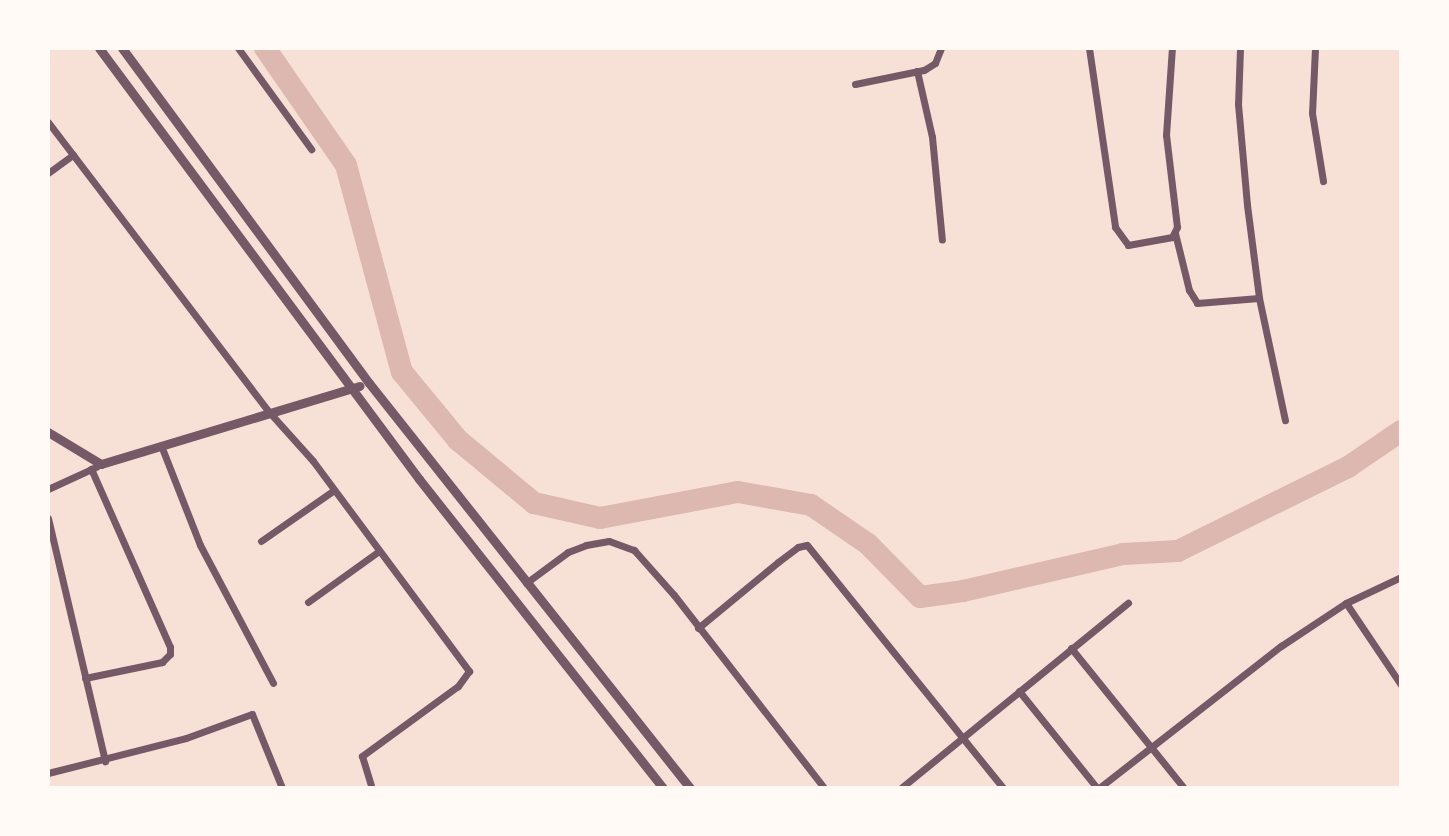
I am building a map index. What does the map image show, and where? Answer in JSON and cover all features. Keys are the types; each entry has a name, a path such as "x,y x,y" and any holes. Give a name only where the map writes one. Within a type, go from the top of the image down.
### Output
{"street":[{"path":"99,48 189,173 355,388 419,479 663,788"},
{"path":"122,48 369,383 690,788"},
{"path":"238,48 311,149"},
{"path":"855,84 917,71 935,63 941,48"},
{"path":"1089,48 1115,227 1128,245 1148,244 1175,233"},
{"path":"1172,48 1166,135 1175,233 1189,290 1197,303 1259,298"},
{"path":"1240,48 1239,125 1259,298 1285,420"},
{"path":"1315,48 1312,113 1323,181"},
{"path":"917,71 932,137 942,240"},
{"path":"48,122 270,413 334,490 469,671 458,686 362,756 372,788"},
{"path":"48,173 73,155"},
{"path":"48,489 96,467 369,383"},
{"path":"48,432 96,467 170,647 170,654 162,662 85,678"},
{"path":"162,448 200,545 273,683"},
{"path":"261,541 334,490"},
{"path":"48,518 105,761"},
{"path":"526,583 568,552 609,541 622,544 644,559 824,788"},
{"path":"698,628 778,562 798,547 807,545 1003,788"},
{"path":"308,602 379,551"},
{"path":"1019,691 1098,788 1153,748 1226,687 1346,603 1401,577"},
{"path":"901,788 1128,603"},
{"path":"1346,603 1401,685"},
{"path":"1071,648 1184,788"},
{"path":"48,773 105,761 252,714 282,788"}],"waterway":[{"path":"265,48 346,165 402,372 458,440 534,503 600,518 738,492 811,505 868,544 920,597 963,591 1123,554 1178,551 1348,467 1401,431"}]}
